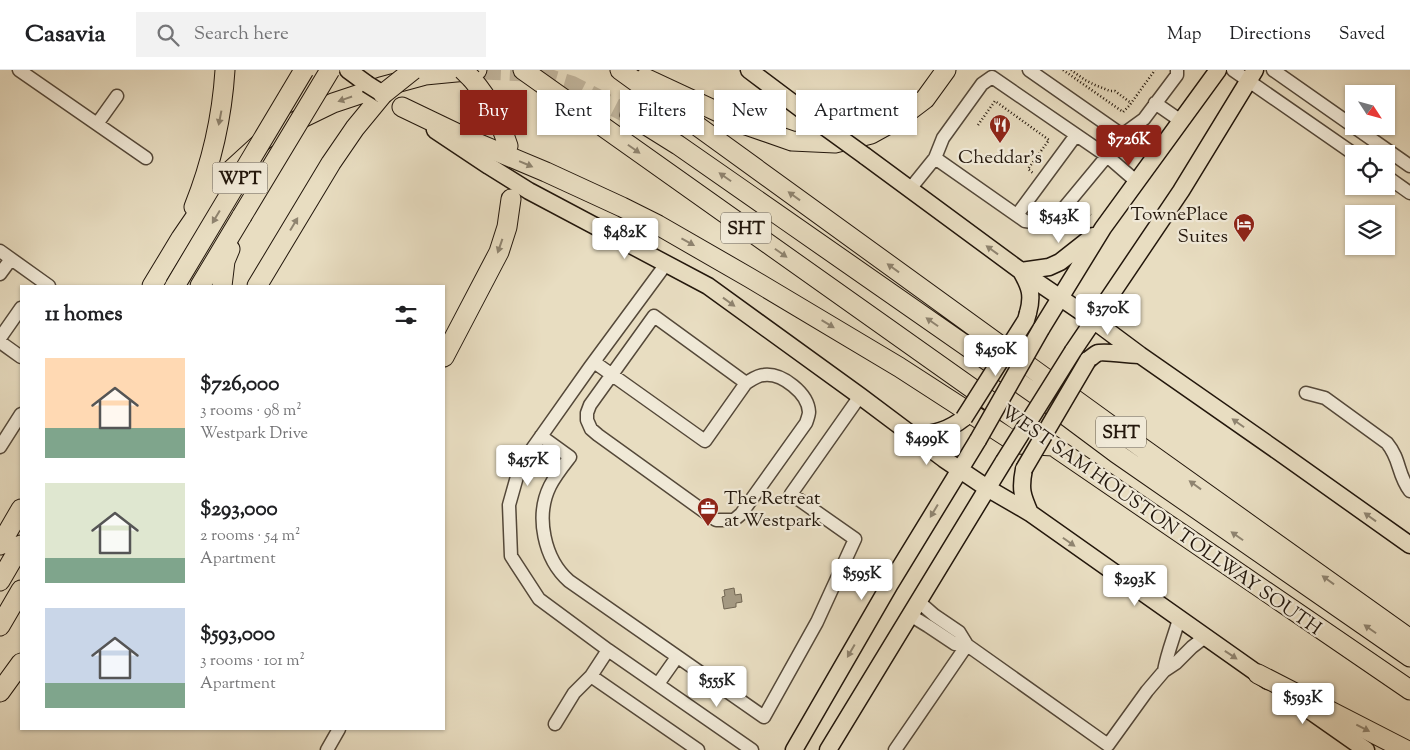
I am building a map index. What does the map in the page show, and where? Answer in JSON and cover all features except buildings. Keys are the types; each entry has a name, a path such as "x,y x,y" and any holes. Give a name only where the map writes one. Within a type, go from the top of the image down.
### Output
{"highway":[{"path":"181,238 203,184 215,142 223,103 225,70"},
{"name":"WPT","path":"176,285 304,70"},
{"name":"WPT","path":"201,285 330,70"},
{"path":"258,285 354,128 388,102 413,70"},
{"name":"WEST SAM HOUSTON TOLLWAY SOUTH","path":"523,70 1054,446 1410,690"},
{"name":"SHT","path":"620,70 1410,639"},
{"path":"628,70 746,125 792,140 835,143 871,134 900,118 926,99 946,70"},
{"path":"153,285 181,238 230,171 265,139 332,103 382,86 424,75 471,73 499,120 508,146"},
{"path":"388,102 658,225 899,367 1018,444 1054,446"},
{"path":"662,135 1062,412 1116,453 1410,657"},
{"path":"445,355 498,252 507,227 511,199"},
{"path":"222,285 225,262 242,216"},
{"path":"0,545 20,511"},
{"path":"0,581 20,547"},
{"path":"0,626 20,592"},
{"path":"0,692 20,664"},
{"path":"1258,674 1406,750"}],"main road":[{"path":"348,70 388,102 529,191 708,286 959,469 1030,514 1366,750"},
{"path":"749,70 1021,271 1410,545"},
{"path":"794,750 885,592 978,440 1041,329 1103,228 1218,70"},
{"path":"828,750 987,488 1073,351 1181,191 1252,76"},
{"path":"1021,271 1049,267 1060,262 1103,228"},
{"path":"914,437 938,432 954,426 964,418 1026,320 1031,294 1029,285 1021,271"},
{"path":"1030,514 1023,498 1021,484 1024,469 1088,360 1098,353 1106,352 1140,355"}],"street":[{"path":"19,70 146,158"},
{"path":"1029,70 1122,134"},
{"path":"934,158 1025,221 1040,223 1054,220 1107,156 1122,134 1144,119 1177,75 1177,70"},
{"path":"1233,70 1252,76 1345,147"},
{"path":"1273,70 1410,166"},
{"path":"910,189 934,158 943,138 976,92 994,74 1107,156 1137,182"},
{"path":"97,124 117,96"},
{"path":"1156,103 1181,121"},
{"path":"1017,215 1076,135"},
{"path":"1395,182 1410,193"},
{"path":"0,251 42,284"},
{"path":"0,274 11,259"},
{"path":"666,264 520,466 509,505 511,556 540,599 608,650 658,684 737,746 752,750"},
{"path":"0,338 20,309"},
{"path":"594,362 612,374 705,441 746,383 762,374 788,381 797,390 806,402 809,413 806,423 741,514 734,520 716,520 591,429 587,420 587,414 590,405 612,374 654,316 746,383"},
{"path":"0,342 20,356"},
{"path":"1306,393 1325,398 1387,443 1394,452 1400,474 1410,491"},
{"path":"541,436 570,457 550,485 544,504 542,521 549,553 559,573 764,717 818,622 856,539 791,494 860,396"},
{"path":"0,447 20,416"},
{"path":"918,601 934,615 959,632 967,645 1108,745 1146,691 1164,671 1205,638"},
{"path":"910,615 955,644 967,645"},
{"path":"1164,671 1166,656 1172,645 1178,619"},
{"path":"895,750 967,645"},
{"path":"555,724 574,693 590,676 608,650"},
{"path":"658,684 677,657"},
{"path":"590,676 698,750"},
{"path":"327,750 338,730"}],"path":[{"path":"1063,70 1123,112 1155,70"},
{"path":"1069,75 1072,71 1099,87 1115,91 1131,103"},
{"path":"1096,93 1099,87"},
{"path":"978,125 995,101 1049,140 1028,169 1036,175"},
{"path":"1085,211 1091,216"}],"shaded area":[{"path":"734,588 735,595 741,594 742,602 736,603 736,607 724,609 722,597 725,596 724,590"}],"tunnel":[{"path":"482,70 527,72 571,85 620,110"}],"place":[{"name":"Cheddar's","path":"1000,144"},
{"name":"TownePlace Suites","path":"1244,243"},
{"name":"The Retreat at Westpark","path":"708,527"}]}
